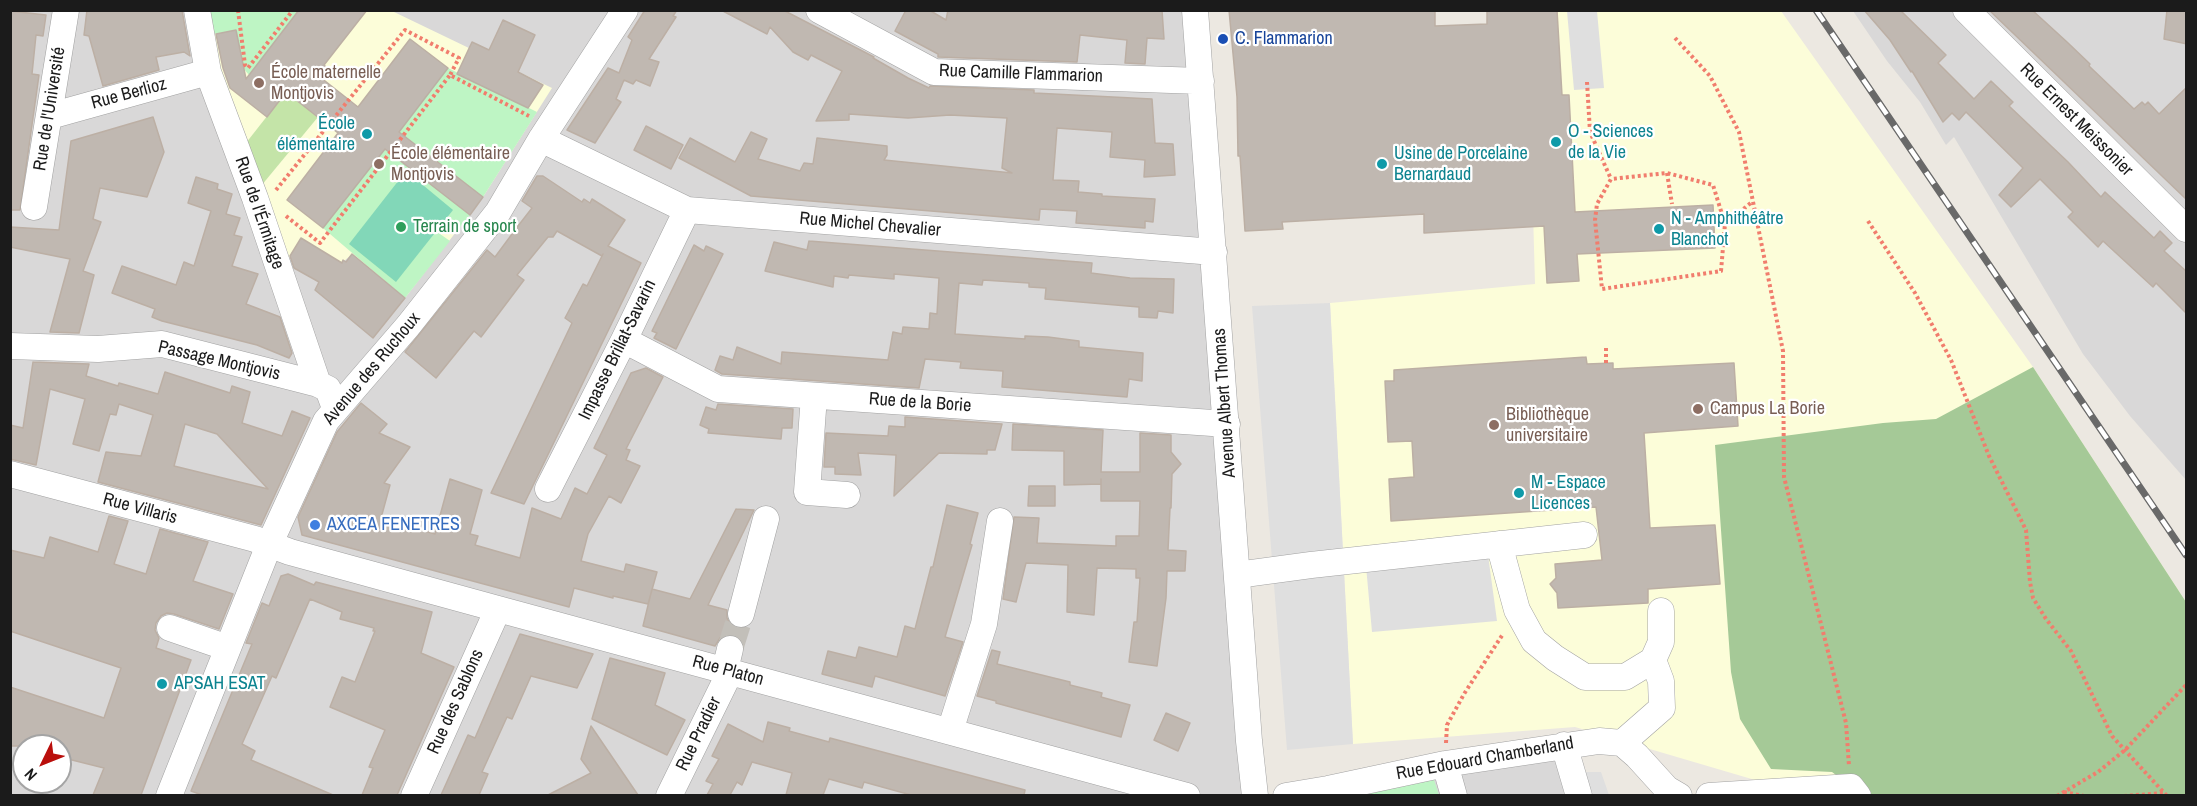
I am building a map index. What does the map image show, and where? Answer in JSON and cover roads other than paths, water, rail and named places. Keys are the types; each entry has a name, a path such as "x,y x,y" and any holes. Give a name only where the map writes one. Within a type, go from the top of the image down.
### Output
{"street":[{"name":"Rue de l'Université","path":"34,207 66,10"},
{"name":"Rue de l'Érmitage","path":"197,10 208,72 263,198 318,384 328,389 335,408"},
{"name":"Avenue des Ruchoux","path":"169,795 269,545 326,421 408,326 498,212 541,139 625,10"},
{"name":"Rue Camille Flammarion","path":"819,10 934,72 1201,81"},
{"name":"Avenue Albert Thomas","path":"1195,10 1255,795"},
{"name":"Rue Ernest Meissonier","path":"1966,10 2187,229"},
{"name":"Rue Berlioz","path":"50,116 208,72"},
{"name":"Rue Michel Chevalier","path":"541,139 687,210 1214,252"},
{"name":"Impasse Brillat-Savarin","path":"548,489 687,210"},
{"name":"Rue de la Borie","path":"624,340 718,390 1227,424"},
{"name":"Passage Montjovis","path":"10,346 98,349 162,344 318,384"},
{"path":"814,396 807,492 847,495"},
{"name":"Rue Villaris","path":"10,474 255,539 269,545"},
{"path":"741,614 766,519"},
{"path":"950,731 984,624 1000,521"},
{"path":"1237,575 1584,535"},
{"path":"1499,544 1516,610 1534,641 1585,677 1625,677 1653,660 1661,642 1661,611"},
{"name":"Rue Platon","path":"269,545 498,609 728,664 950,731 1119,786 1187,795"},
{"name":"Rue des Sablons","path":"414,795 498,609"},
{"path":"170,628 228,648"},
{"path":"1653,660 1661,681 1662,708 1622,743 1673,792"},
{"name":"Rue Pradier","path":"669,795 728,664"},
{"name":"Rue Edouard Chamberland","path":"1286,795 1328,789 1445,764 1564,745 1599,741 1622,743"},
{"path":"1564,745 1579,795"},
{"path":"1445,764 1454,795"},
{"path":"1709,795 1855,791"}],"tunnel":[{"path":"730,649 741,614"}],"railway":[{"path":"1816,10 2186,555"}],"place":[{"name":"C. Flammarion","path":"1223,39"},
{"name":"École maternelle Montjovis","path":"259,83"},
{"name":"École élémentaire","path":"367,134"},
{"name":"O - Sciences de la Vie","path":"1556,142"},
{"name":"École élémentaire Montjovis","path":"379,164"},
{"name":"Usine de Porcelaine Bernardaud","path":"1382,164"},
{"name":"Terrain de sport","path":"401,227"},
{"name":"N - Amphithéâtre Blanchot","path":"1659,229"},
{"name":"Campus La Borie","path":"1698,409"},
{"name":"Bibliothèque universitaire","path":"1494,425"},
{"name":"M - Espace Licences","path":"1519,493"},
{"name":"AXCEA FENETRES","path":"315,525"},
{"name":"APSAH ESAT","path":"162,684"}]}
